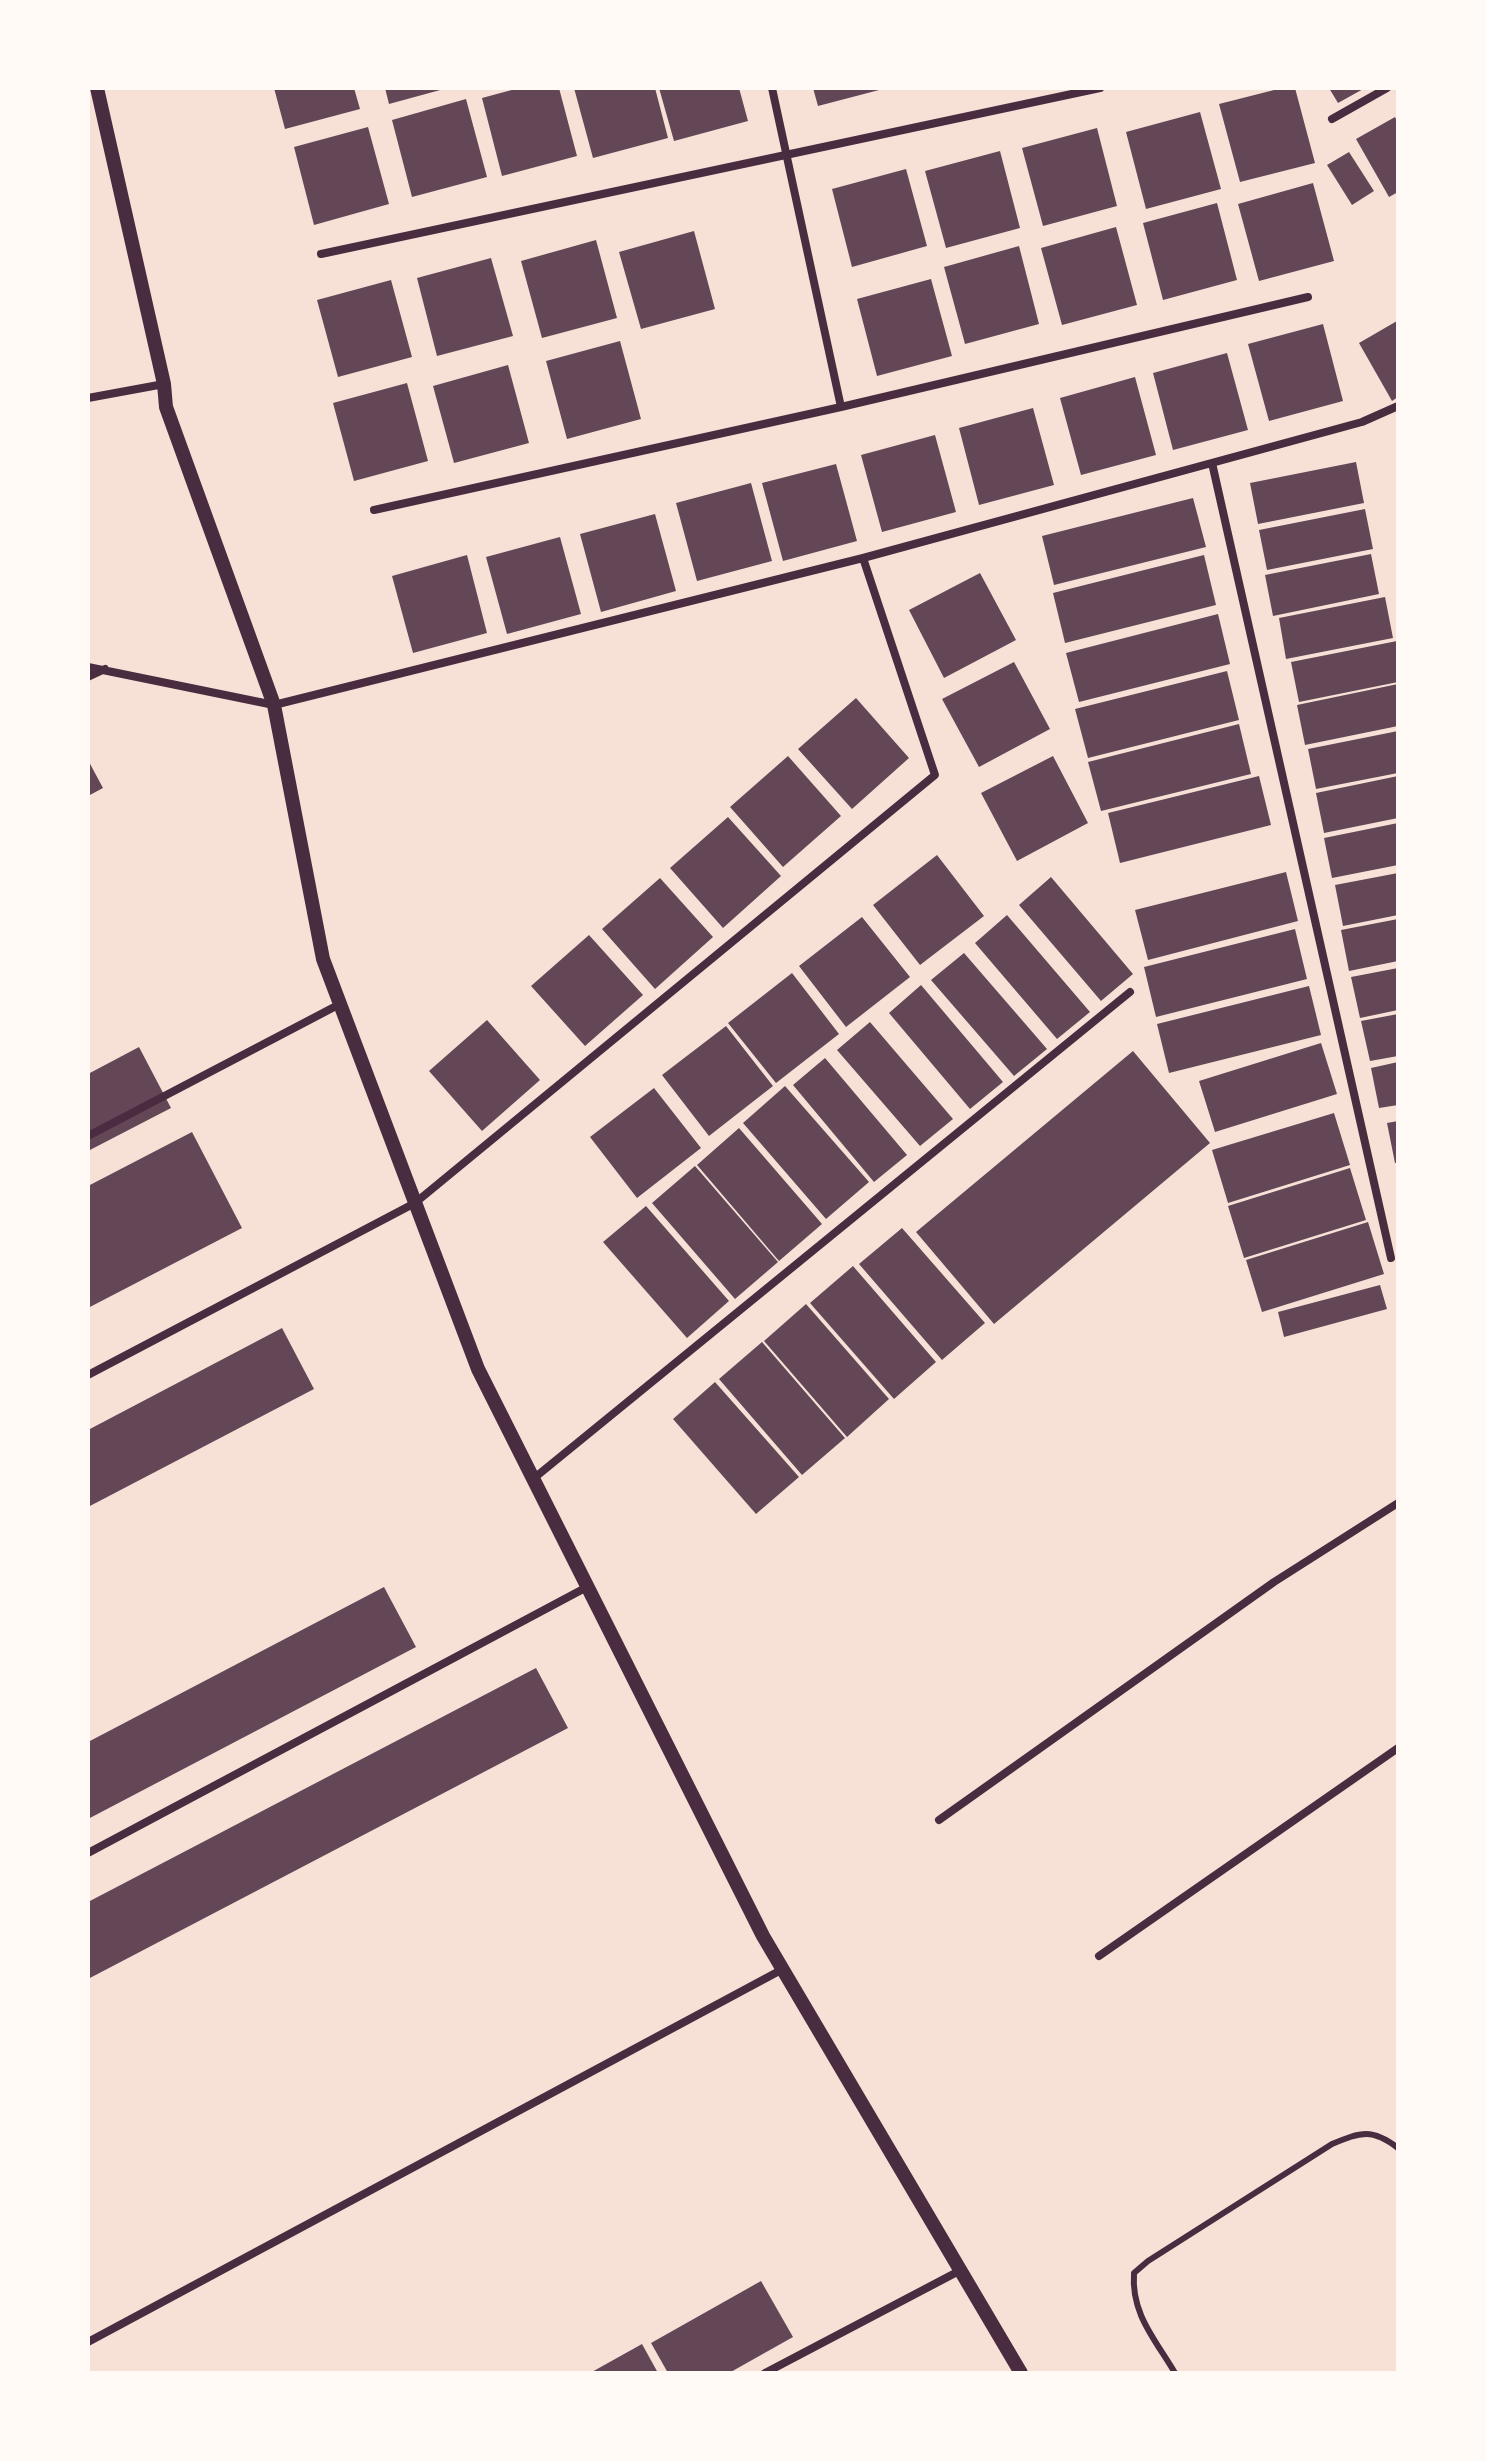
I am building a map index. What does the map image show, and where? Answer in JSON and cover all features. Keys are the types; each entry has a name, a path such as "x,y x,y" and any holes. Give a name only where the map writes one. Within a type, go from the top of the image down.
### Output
{"street":[{"path":"97,88 164,384 166,407 274,705 323,959 478,1369 763,1936 1021,2373"},
{"path":"772,88 841,407"},
{"path":"321,254 1100,88"},
{"path":"1332,119 1387,88"},
{"path":"374,510 841,407 1308,297"},
{"path":"88,398 164,384"},
{"path":"88,667 274,705 863,558 1362,422 1398,406"},
{"path":"1212,463 1391,1258"},
{"path":"88,1375 415,1203 935,775 863,558"},
{"path":"88,677 105,669"},
{"path":"533,1479 1130,992"},
{"path":"88,1136 340,1004"},
{"path":"939,1820 1274,1582 1398,1503"},
{"path":"88,1853 587,1587"},
{"path":"1099,1956 1398,1748"},
{"path":"88,2342 783,1969"},
{"path":"765,2373 961,2270"}],"lane":[{"path":"1175,2373 1139,2314 1133,2292 1134,2273 1148,2261 1332,2144 1355,2134 1382,2135 1398,2148"}],"building":[{"path":"274,88 354,88 360,109 285,129"},
{"path":"385,88 444,88 444,89 389,104"},
{"path":"519,88 559,88 577,156 502,176 482,98"},
{"path":"574,88 655,88 668,138 593,158"},
{"path":"659,88 739,88 748,121 674,141"},
{"path":"813,88 883,88 883,89 818,106"},
{"path":"1282,88 1295,88 1315,163 1240,182 1219,104"},
{"path":"1329,88 1365,88 1338,103"},
{"path":"466,99 487,177 412,197 392,120"},
{"path":"1200,112 1221,189 1146,209 1126,132"},
{"path":"1395,117 1398,123 1398,192 1389,197 1356,139"},
{"path":"368,127 389,204 314,225 294,147"},
{"path":"1097,128 1117,206 1043,226 1022,148"},
{"path":"1000,151 1020,228 946,248 925,171"},
{"path":"1349,152 1374,191 1352,205 1327,165"},
{"path":"906,169 927,246 852,267 832,189"},
{"path":"1313,183 1334,261 1259,281 1238,204"},
{"path":"1217,203 1237,280 1163,300 1143,223"},
{"path":"1116,227 1137,305 1062,325 1041,248"},
{"path":"694,231 715,309 641,329 619,252"},
{"path":"596,240 617,318 542,338 521,261"},
{"path":"1019,246 1039,324 965,344 944,267"},
{"path":"491,258 513,336 437,356 417,278"},
{"path":"931,279 952,356 877,376 857,299"},
{"path":"391,280 412,357 338,377 317,300"},
{"path":"1397,321 1398,397 1392,401 1359,343"},
{"path":"1323,324 1343,401 1269,421 1248,344"},
{"path":"620,341 641,419 567,439 546,361"},
{"path":"1227,353 1248,430 1173,450 1153,373"},
{"path":"508,365 529,443 454,463 433,386"},
{"path":"1135,377 1156,455 1081,475 1060,398"},
{"path":"407,383 428,461 354,481 333,403"},
{"path":"1033,408 1054,485 979,505 959,428"},
{"path":"935,435 956,512 882,532 861,455"},
{"path":"1356,462 1364,503 1258,524 1250,483"},
{"path":"836,464 857,541 783,561 762,483"},
{"path":"751,483 772,561 697,581 676,503"},
{"path":"1193,498 1206,547 1054,585 1042,536"},
{"path":"1365,509 1373,549 1267,570 1259,530"},
{"path":"655,514 676,591 601,612 580,534"},
{"path":"560,537 581,614 507,634 486,557"},
{"path":"1371,554 1379,594 1273,616 1265,575"},
{"path":"467,555 487,633 413,653 392,576"},
{"path":"1204,555 1216,605 1065,643 1053,593"},
{"path":"980,573 1016,640 944,678 909,610"},
{"path":"1385,597 1393,638 1286,659 1279,618"},
{"path":"1218,614 1230,664 1079,702 1066,653"},
{"path":"1397,641 1398,682 1299,702 1291,662"},
{"path":"1014,662 1050,729 979,767 942,699"},
{"path":"1227,671 1239,720 1088,758 1075,709"},
{"path":"1398,684 1398,726 1305,745 1297,705"},
{"path":"856,698 909,758 852,809 798,749"},
{"path":"1239,724 1251,774 1101,811 1088,762"},
{"path":"1398,731 1398,773 1316,789 1308,749"},
{"path":"788,756 841,816 783,867 730,807"},
{"path":"1053,756 1088,823 1017,861 981,793"},
{"path":"88,760 103,788 88,796"},
{"path":"1259,776 1271,825 1120,863 1108,813"},
{"path":"1398,776 1398,818 1324,833 1316,793"},
{"path":"728,817 781,876 723,928 670,868"},
{"path":"1398,823 1398,865 1332,878 1324,838"},
{"path":"937,855 984,916 920,965 873,905"},
{"path":"1286,872 1298,921 1148,960 1135,910"},
{"path":"1398,873 1398,915 1343,926 1335,885"},
{"path":"1051,877 1133,974 1101,1001 1019,905"},
{"path":"660,878 713,937 655,989 602,929"},
{"path":"1007,915 1090,1012 1057,1039 975,943"},
{"path":"862,917 910,977 846,1027 799,966"},
{"path":"1398,919 1398,961 1349,971 1341,930"},
{"path":"1295,929 1307,979 1156,1017 1144,967"},
{"path":"589,935 643,995 585,1046 531,986"},
{"path":"964,953 1047,1049 1014,1076 931,980"},
{"path":"1398,968 1398,1010 1360,1018 1351,977"},
{"path":"792,973 839,1034 776,1083 728,1023"},
{"path":"921,985 1003,1082 970,1109 889,1013"},
{"path":"1309,986 1321,1035 1169,1073 1157,1024"},
{"path":"1398,1014 1398,1056 1370,1061 1361,1021"},
{"path":"487,1020 540,1080 482,1131 429,1071"},
{"path":"870,1022 953,1119 920,1146 837,1050"},
{"path":"726,1026 773,1086 709,1136 662,1075"},
{"path":"1321,1043 1337,1094 1215,1132 1199,1081"},
{"path":"139,1047 171,1108 88,1151 88,1074"},
{"path":"1133,1051 1210,1143 994,1324 916,1232"},
{"path":"825,1058 907,1155 874,1182 793,1085"},
{"path":"1398,1062 1398,1105 1379,1108 1371,1068"},
{"path":"785,1086 869,1182 826,1219 743,1123"},
{"path":"654,1088 701,1148 637,1198 590,1137"},
{"path":"1334,1113 1350,1165 1228,1203 1212,1150"},
{"path":"1398,1121 1398,1163 1395,1163 1387,1123"},
{"path":"739,1128 822,1224 779,1261 697,1165"},
{"path":"192,1132 242,1228 88,1308 88,1186"},
{"path":"695,1166 778,1262 735,1299 652,1203"},
{"path":"1350,1168 1366,1220 1244,1258 1228,1206"},
{"path":"646,1206 729,1301 687,1338 603,1242"},
{"path":"1368,1222 1384,1274 1262,1312 1246,1260"},
{"path":"902,1228 985,1323 942,1360 859,1264"},
{"path":"853,1266 936,1362 894,1399 810,1303"},
{"path":"1380,1285 1387,1309 1284,1337 1278,1312"},
{"path":"806,1304 889,1399 847,1437 764,1341"},
{"path":"282,1328 314,1389 88,1507 88,1430"},
{"path":"762,1342 845,1438 802,1475 719,1379"},
{"path":"715,1382 799,1477 756,1514 673,1419"},
{"path":"384,1587 416,1647 88,1819 88,1742"},
{"path":"536,1668 568,1728 88,1979 88,1902"},
{"path":"761,2281 793,2337 729,2373 668,2373 651,2343"},
{"path":"642,2344 658,2373 590,2373"}]}
